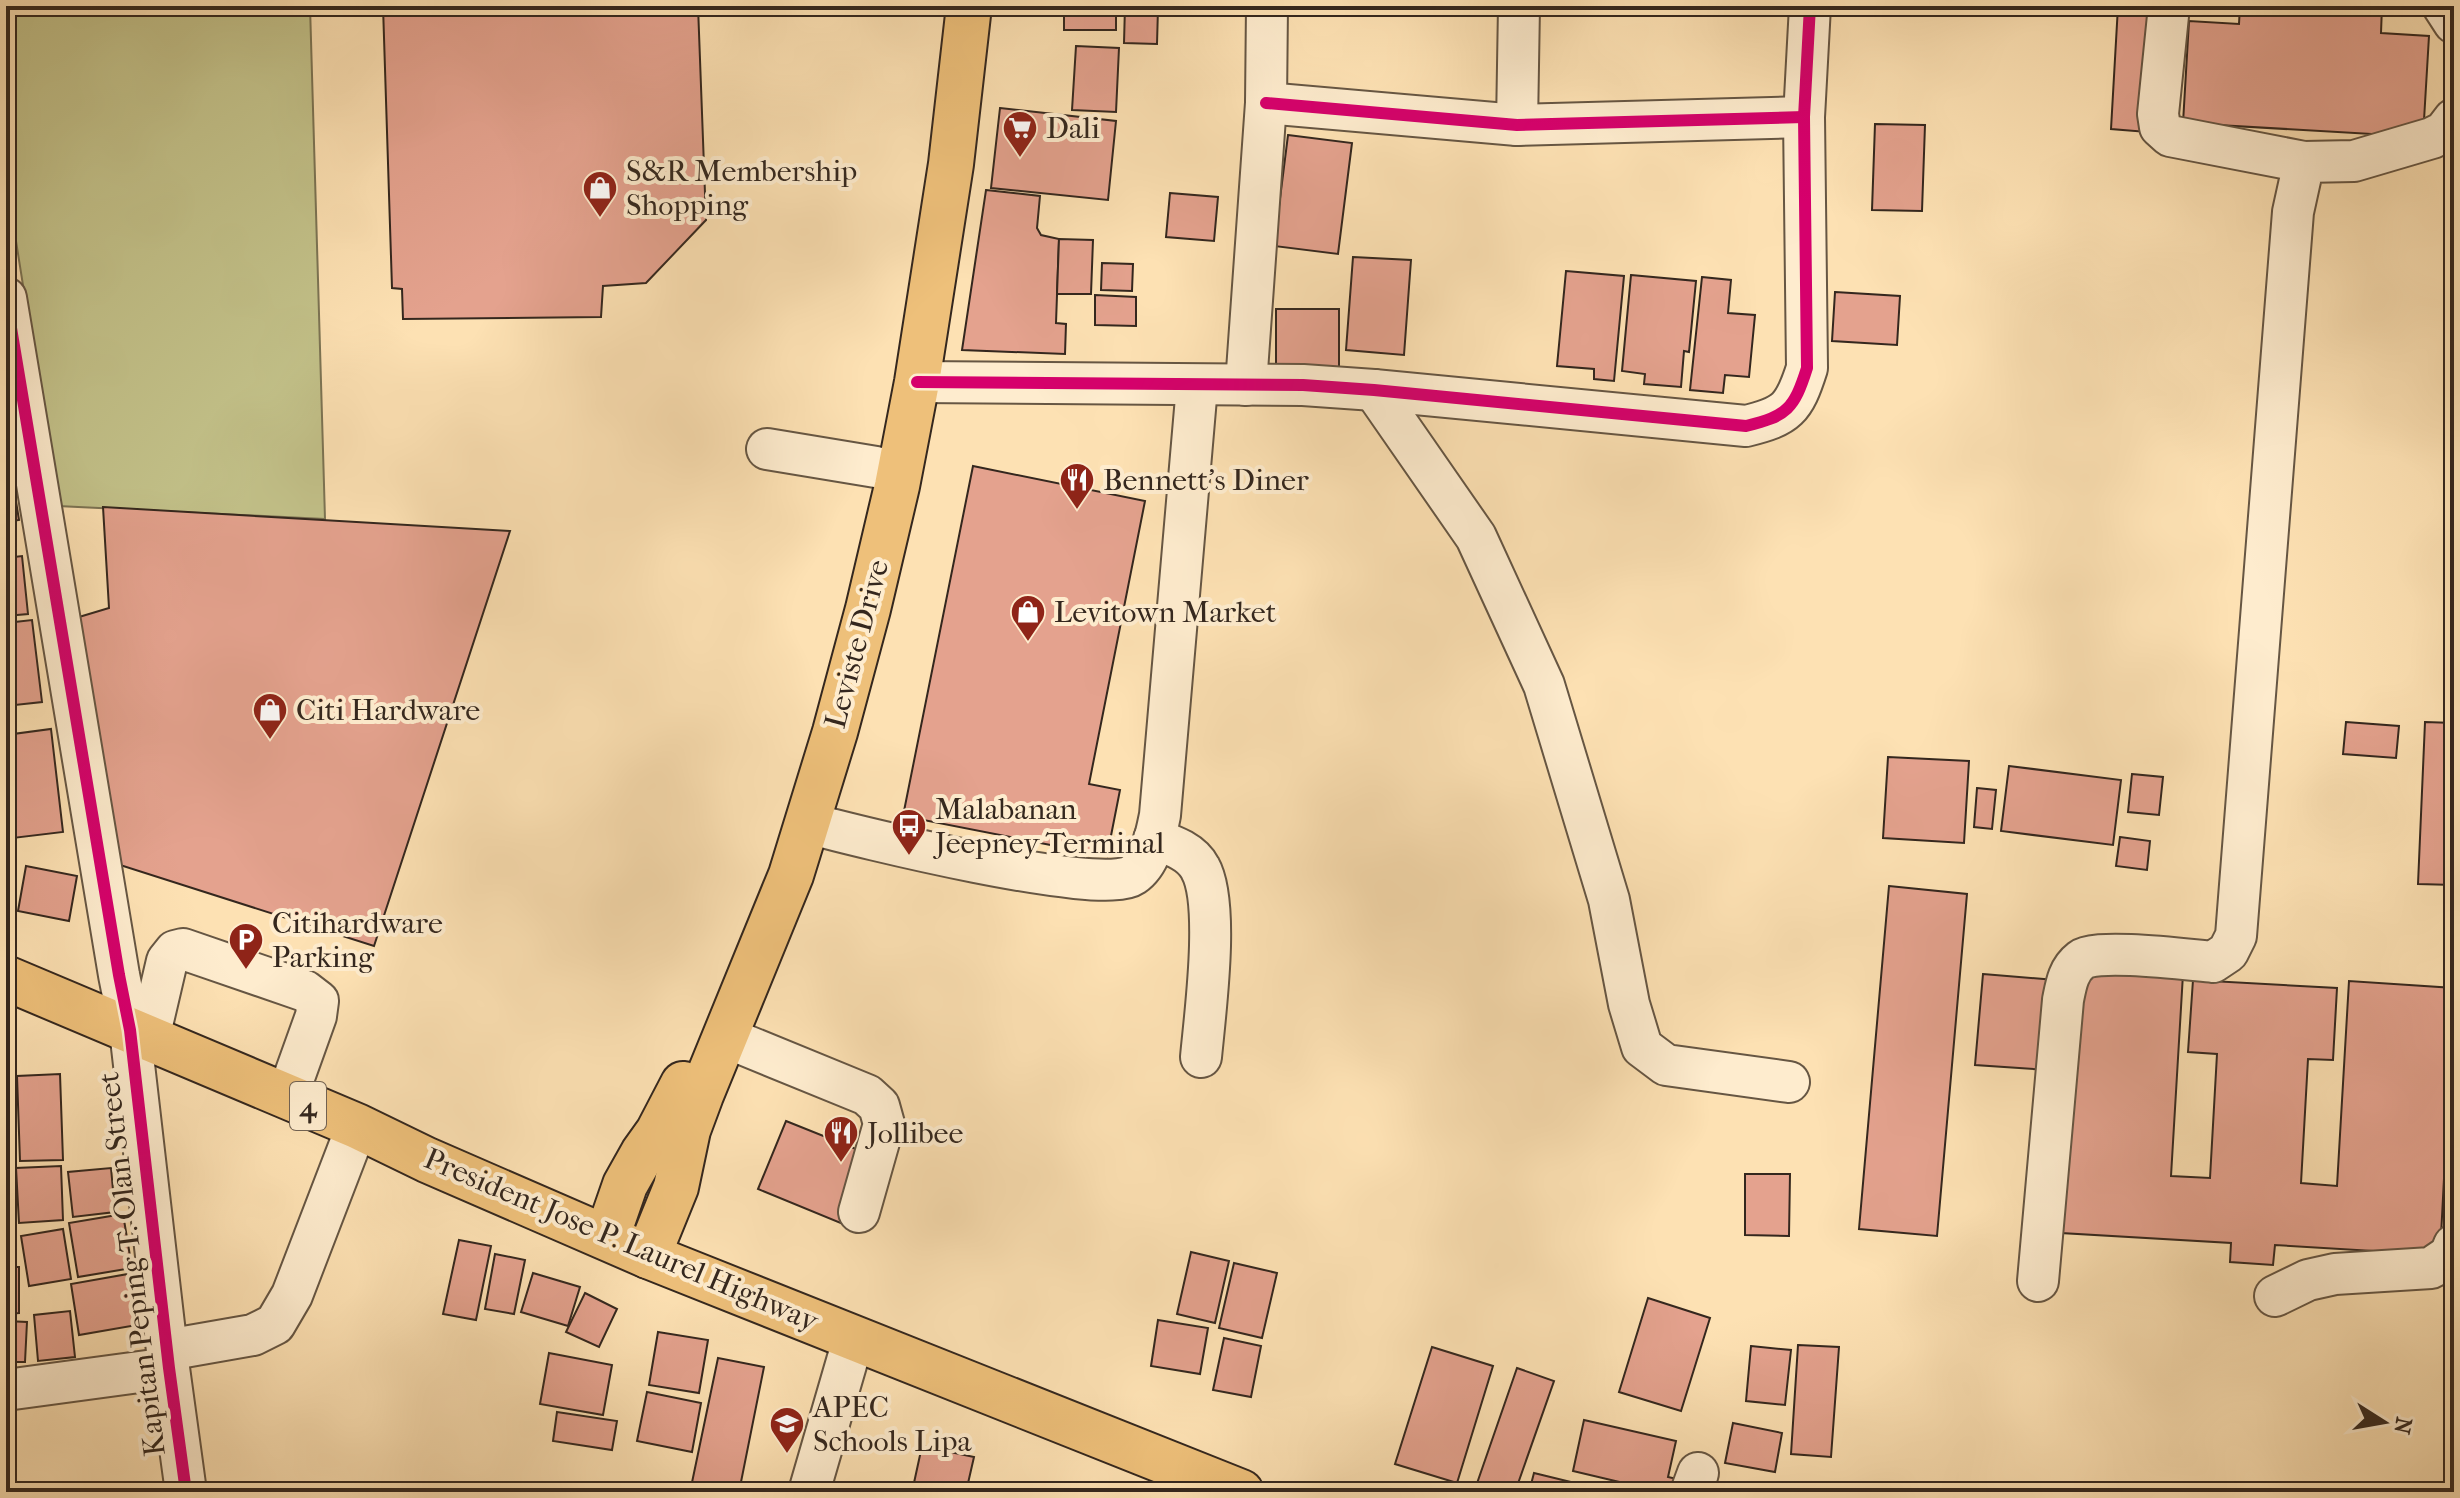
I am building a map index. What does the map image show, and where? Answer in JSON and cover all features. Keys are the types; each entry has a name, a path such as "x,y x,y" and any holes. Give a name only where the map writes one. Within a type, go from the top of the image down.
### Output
{"main road":[{"name":"Leviste Drive","path":"607,1237 625,1185 658,1132 687,1074 770,871 807,755 839,637 876,467 923,193 944,6"},
{"name":"Leviste Drive","path":"648,1256 676,1187 688,1130 772,925 808,823 868,609 917,382 949,178 969,6"},
{"name":"President Jose P. Laurel Highway","path":"6,978 357,1126 427,1160 648,1256 1241,1492"}],"street":[{"path":"1246,385 1266,103 1267,6"},
{"path":"1517,125 1519,6"},
{"path":"917,382 1246,385 1374,390 1746,426 1776,419 1798,396 1807,368 1804,117 1810,6"},
{"path":"2169,6 2158,114 2160,127 2170,136 2304,162 2354,161 2432,138 2444,132 2454,119"},
{"path":"2443,6 2454,23"},
{"path":"1266,103 1517,125 1804,117"},
{"path":"2038,1281 2063,1000 2069,975 2082,959 2101,954 2213,962 2228,952 2236,936 2293,212 2304,162"},
{"name":"Kapitan Peping T. Olan Street","path":"6,298 119,975 139,1034 168,1359 186,1492"},
{"path":"808,823 864,839 1085,879 1114,880 1132,876 1145,862 1160,815 1197,386"},
{"path":"1374,390 1476,537 1544,685 1609,900 1629,1004 1642,1047 1666,1065 1789,1082"},
{"path":"767,449 876,467"},
{"path":"1154,839 1182,849 1199,865 1207,884 1210,956 1201,1057"},
{"path":"139,1034 167,961 175,951 183,949 305,991 318,1001 316,1016 287,1097"},
{"path":"725,1037 867,1095 879,1106 884,1124 859,1212"},
{"path":"6,1390 168,1359 253,1335 275,1324 292,1295 357,1126"},
{"path":"2275,1296 2308,1280 2335,1274 2431,1268 2450,1255 2454,1245"},
{"path":"809,1492 854,1337"}],"shaded area":[{"path":"6,6 310,6 325,519 58,506 6,178"}],"building":[{"path":"383,6 698,6 706,220 646,283 603,286 601,317 403,319 402,289 392,288"},
{"path":"1064,6 1116,6 1116,30 1064,30"},
{"path":"1125,6 1158,8 1157,44 1124,43"},
{"path":"2118,6 2155,6 2147,132 2111,129"},
{"path":"2240,6 2382,6 2381,33 2429,36 2423,137 2183,123 2189,21 2239,24"},
{"path":"1076,46 1119,48 1116,112 1072,110"},
{"path":"1000,108 1116,121 1108,200 991,188"},
{"path":"1875,124 1925,125 1922,211 1872,210"},
{"path":"1288,135 1352,143 1338,254 1274,246"},
{"path":"986,190 1040,196 1037,228 1041,235 1059,239 1056,323 1066,324 1065,354 962,350"},
{"path":"1170,193 1218,197 1214,241 1166,237"},
{"path":"1059,239 1093,240 1091,294 1057,294"},
{"path":"1353,257 1411,260 1404,355 1346,350"},
{"path":"1102,263 1133,264 1132,291 1101,290"},
{"path":"1566,271 1624,276 1614,381 1594,379 1594,369 1557,366"},
{"path":"1631,275 1696,281 1689,352 1684,351 1681,387 1644,384 1645,374 1622,371"},
{"path":"1702,277 1731,280 1728,313 1755,315 1749,377 1725,375 1723,393 1690,390"},
{"path":"1835,292 1900,296 1897,345 1832,341"},
{"path":"1095,295 1136,297 1136,326 1095,325"},
{"path":"1276,309 1339,309 1339,372 1276,372"},
{"path":"6,433 11,460 6,461"},
{"path":"10,464 19,520 6,522 6,465"},
{"name":"Levitown Market","path":"973,466 1145,501 1089,784 1120,790 1107,856 903,816"},
{"name":"Citi Hardware","path":"103,507 510,531 374,946 120,865 79,617 109,608"},
{"path":"22,556 28,614 6,616 6,558"},
{"path":"32,620 42,702 6,706 6,623"},
{"path":"2346,722 2399,726 2396,758 2343,754"},
{"path":"2425,722 2454,723 2454,885 2418,884"},
{"path":"51,729 63,832 13,838 6,785 6,735"},
{"path":"1888,757 1969,761 1964,843 1883,838"},
{"path":"2009,766 2121,780 2113,845 2001,831"},
{"path":"2132,774 2163,777 2159,815 2128,812"},
{"path":"1977,788 1996,790 1992,829 1974,827"},
{"path":"6,805 14,866 6,867"},
{"path":"2120,837 2150,841 2147,870 2116,866"},
{"path":"26,866 77,876 69,921 18,911"},
{"path":"1889,886 1967,894 1937,1236 1859,1229"},
{"path":"2076,967 2183,974 2171,1176 2210,1178 2217,1054 2188,1052 2193,980 2337,988 2333,1060 2308,1059 2301,1183 2337,1186 2349,981 2454,988 2440,1255 2275,1245 2273,1265 2230,1262 2231,1243 2061,1233"},
{"path":"1983,974 2055,980 2048,1070 1975,1065"},
{"path":"60,1074 63,1160 20,1161 17,1076"},
{"path":"6,1096 15,1096 15,1157 6,1157"},
{"path":"786,1121 871,1155 843,1224 758,1189"},
{"path":"6,1164 11,1164 13,1200 6,1201"},
{"path":"61,1166 63,1220 19,1223 16,1168"},
{"path":"111,1168 115,1212 73,1217 68,1172"},
{"path":"1745,1174 1790,1174 1789,1236 1745,1235"},
{"path":"7,1206 9,1246 6,1246"},
{"path":"123,1214 132,1268 78,1277 69,1223"},
{"path":"63,1229 71,1279 29,1286 21,1236"},
{"path":"459,1240 491,1246 476,1320 443,1314"},
{"path":"1191,1252 1229,1261 1215,1323 1177,1314"},
{"path":"495,1254 525,1260 514,1314 485,1309"},
{"path":"1234,1263 1277,1273 1262,1338 1219,1328"},
{"path":"6,1267 19,1267 19,1313 6,1314"},
{"path":"533,1273 580,1287 568,1326 521,1312"},
{"path":"128,1274 137,1325 79,1335 71,1284"},
{"path":"585,1293 617,1309 599,1347 566,1332"},
{"path":"1648,1298 1710,1318 1681,1411 1619,1392"},
{"path":"70,1311 75,1357 38,1361 34,1315"},
{"path":"1158,1320 1208,1328 1200,1374 1151,1366"},
{"path":"6,1321 27,1322 25,1362 6,1362"},
{"path":"658,1332 708,1340 699,1393 649,1385"},
{"path":"1224,1338 1261,1346 1251,1397 1213,1390"},
{"path":"1798,1345 1839,1347 1831,1457 1791,1454"},
{"path":"1751,1346 1791,1350 1785,1405 1746,1401"},
{"path":"1432,1347 1493,1366 1457,1483 1395,1464"},
{"path":"549,1353 612,1365 603,1415 540,1404"},
{"path":"718,1358 764,1367 739,1492 690,1492"},
{"path":"1517,1368 1554,1381 1515,1492 1474,1492"},
{"path":"647,1392 701,1403 692,1452 637,1441"},
{"path":"557,1412 617,1421 612,1450 553,1441"},
{"path":"1584,1420 1676,1441 1668,1477 1677,1479 1674,1492 1626,1492 1628,1484 1573,1471"},
{"path":"1733,1423 1782,1433 1775,1472 1725,1463"},
{"path":"922,1446 974,1457 966,1492 912,1492"},
{"path":"1534,1473 1575,1483 1573,1492 1529,1492"},
{"path":"521,1485 561,1487 561,1492 521,1492"}],"cycle path":[{"path":"917,382 1303,385 1746,426 1771,418 1793,402 1807,368 1804,117 1810,6"},
{"path":"1266,103 1517,125 1804,117"},
{"path":"6,298 130,1030 186,1492"}],"place":[{"name":"Dali","path":"1020,159"},
{"name":"S&R Membership Shopping","path":"600,219"},
{"name":"Bennett's Diner","path":"1077,511"},
{"name":"Levitown Market","path":"1028,643"},
{"name":"Citi Hardware","path":"270,741"},
{"name":"Malabanan Jeepney Terminal","path":"909,857"},
{"name":"Citihardware Parking","path":"246,971"},
{"name":"Jollibee","path":"841,1164"},
{"name":"APEC Schools Lipa","path":"787,1455"}]}
